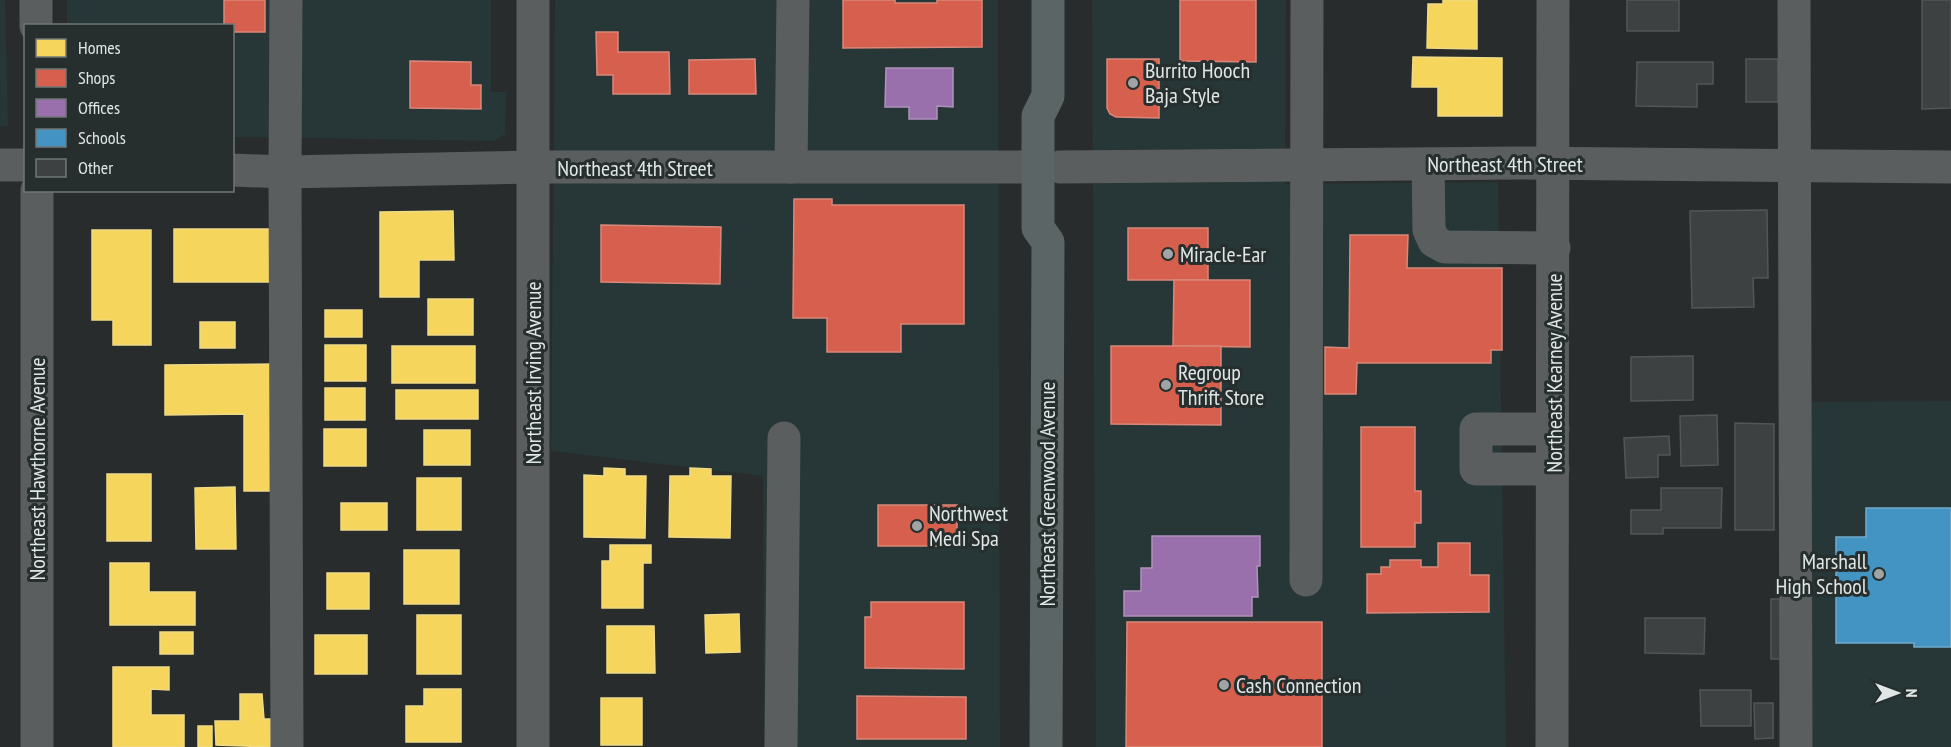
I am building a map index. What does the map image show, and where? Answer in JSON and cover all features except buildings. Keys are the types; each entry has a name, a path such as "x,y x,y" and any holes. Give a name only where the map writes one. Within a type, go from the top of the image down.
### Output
{"main road":[{"name":"Northeast Greenwood Avenue","path":"1046,747 1048,242 1059,230 1038,116 1048,96 1048,0"}],"street":[{"path":"36,0 36,24"},
{"path":"286,0 287,747"},
{"name":"Northeast Irving Avenue","path":"533,0 533,747"},
{"path":"791,167 794,0"},
{"path":"1306,580 1307,0"},
{"name":"Northeast Kearney Avenue","path":"1552,747 1553,0"},
{"path":"1794,0 1796,747"},
{"name":"Northeast 4th Street","path":"234,170 285,172 533,167 1049,167 1554,163 1951,167"},
{"path":"1428,164 1429,230 1434,241 1445,247 1554,248"},
{"path":"0,165 24,165"},
{"name":"Northeast Hawthorne Avenue","path":"36,192 36,747"},
{"path":"1553,429 1476,429 1476,468 1553,468"},
{"path":"781,747 784,438"}],"shaded area":[{"path":"0,0 5,0 8,126 0,126"},
{"path":"67,0 491,0 491,92 506,92 505,134 494,141 234,137 234,24 67,24"},
{"path":"555,0 998,0 1000,747 764,747 763,476 551,451"},
{"path":"1092,0 1286,0 1285,184 1498,182 1506,747 1096,747"},
{"name":"Marshall High School","path":"1951,401 1951,747 1808,747 1807,402"}],"place":[{"name":"Burrito Hooch Baja Style","path":"1133,83"},
{"name":"Miracle-Ear","path":"1168,254"},
{"name":"Regroup Thrift Store","path":"1166,385"},
{"name":"Northwest Medi Spa","path":"917,526"},
{"name":"Marshall High School","path":"1879,574"},
{"name":"Cash Connection","path":"1224,685"}]}
